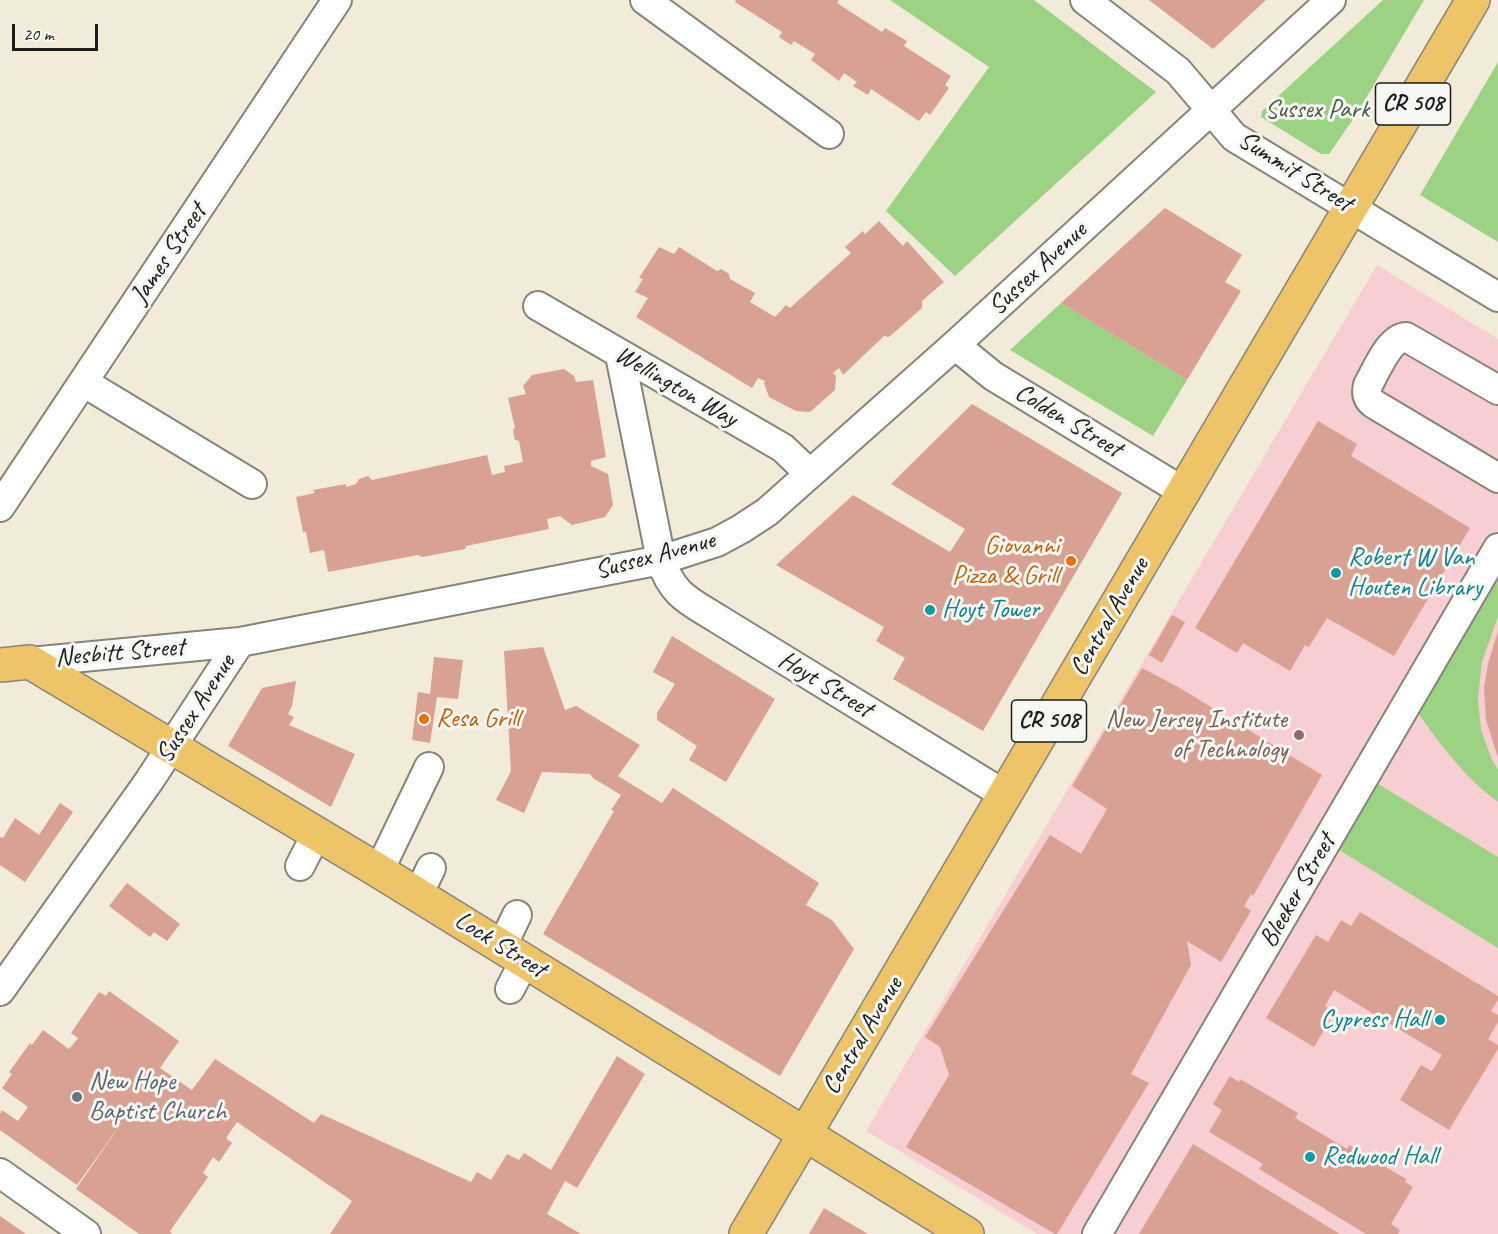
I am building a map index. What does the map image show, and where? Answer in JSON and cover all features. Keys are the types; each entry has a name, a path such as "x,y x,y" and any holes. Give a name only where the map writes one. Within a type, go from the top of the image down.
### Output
{"main road":[{"name":"Central Avenue","path":"746,1234 1473,0"},
{"name":"Lock Street","path":"15,664 172,746 379,871 425,881 513,953 967,1234"}],"street":[{"name":"James Street","path":"0,507 337,0"},
{"path":"645,0 829,134"},
{"name":"Summit Street","path":"1085,0 1178,72 1234,137 1498,297"},
{"name":"Sussex Avenue","path":"0,991 172,746 240,642 661,560 691,552 735,533 767,512 956,345 1331,0"},
{"name":"Wellington Way","path":"538,306 783,448 810,474"},
{"path":"1498,390 1406,337 1391,344 1366,391 1374,404 1498,478"},
{"name":"Colden Street","path":"956,345 993,376 1184,492"},
{"name":"Hoyt Street","path":"620,355 661,560 672,587 681,596 1005,795"},
{"path":"83,382 252,484"},
{"name":"Bleeker Street","path":"1096,1234 1498,548"},
{"name":"Nesbitt Street","path":"15,664 240,642"},
{"path":"379,871 429,767"},
{"path":"300,866 317,833"},
{"path":"510,989 517,915"},
{"path":"0,1173 86,1234"}],"shaded area":[{"name":"New Jersey Institute of Technology","path":"1377,265 1498,339 1498,1234 1037,1234 866,1131"}],"green space":[{"path":"890,0 1034,0 1156,92 955,276 886,211 989,67"},
{"name":"Sussex Park","path":"1383,0 1424,0 1356,115 1329,154 1321,154 1261,117 1262,111"},
{"path":"1498,62 1498,242 1420,195"},
{"path":"1061,303 1187,380 1153,436 1010,350"},
{"path":"1498,576 1498,616 1482,662 1478,698 1481,730 1498,770 1498,802 1464,771 1416,710"},
{"path":"1375,782 1498,857 1498,948 1336,848"}],"building":[{"path":"736,0 839,0 837,3 882,32 885,28 907,41 904,46 951,76 945,85 949,88 930,115 926,112 919,121 871,89 868,95 853,86 857,82 844,73 839,81 811,60 815,54 794,41 791,45 779,37 782,32 735,2"},
{"path":"1149,0 1266,0 1213,49"},
{"path":"1165,208 1242,255 1225,282 1241,291 1187,380 1061,303"},
{"path":"879,221 903,246 907,241 944,282 922,301 922,308 889,337 884,336 843,375 839,368 833,373 836,376 835,390 810,412 796,411 769,397 765,381 758,378 752,388 636,317 648,298 635,292 643,279 639,278 659,247 674,254 679,247 717,271 721,269 729,274 730,279 755,293 750,302 775,317 786,305 790,308 851,253 845,247 863,231 865,234"},
{"path":"564,369 574,376 576,382 593,380 606,457 591,461 591,466 608,474 613,505 605,517 572,525 560,516 547,519 549,529 466,546 465,549 422,557 418,555 328,572 324,550 310,553 296,497 315,493 313,490 346,484 346,487 368,476 372,480 487,455 492,475 505,472 504,466 523,462 519,441 515,440 513,430 515,428 508,398 526,394 523,386 532,375"},
{"path":"972,404 1122,493 983,731 893,679 905,658 876,641 884,627 776,565 853,495 950,552 965,529 891,484"},
{"name":"Robert W Van Houten Library","path":"1318,421 1357,444 1351,456 1470,528 1394,656 1327,618 1309,647 1305,645 1290,671 1243,643 1237,653 1195,628"},
{"path":"1172,615 1185,622 1162,663 1149,655"},
{"path":"1498,631 1498,758 1486,720 1484,688 1488,664"},
{"path":"672,636 775,699 726,782 689,760 697,746 657,720 657,713 675,684 653,672"},
{"path":"543,647 565,710 576,706 640,745 618,776 662,803 673,788 819,883 806,905 832,920 854,949 780,1076 543,934 621,795 590,774 542,772 524,813 496,800 511,771 504,651"},
{"name":"Resa Grill","path":"434,657 463,660 458,699 437,697 430,743 412,740 418,692 430,694"},
{"path":"1142,668 1180,688 1322,775 1253,896 1251,894 1244,906 1251,911 1221,962 1187,941 1191,965 1131,1074 1149,1083 1055,1234 906,1147 949,1075 940,1047 925,1037 1050,835 1081,854 1107,809 1072,786"},
{"path":"296,681 292,706 288,714 294,717 289,725 355,754 331,807 228,746 262,688"},
{"path":"60,803 73,812 25,882 0,865 0,837 3,838 15,818 39,835"},
{"path":"127,883 180,924 167,941 154,932 150,937 109,906"},
{"name":"Cypress Hall","path":"1360,912 1498,996 1491,1011 1498,1015 1498,1022 1488,1039 1498,1045 1498,1049 1449,1130 1400,1100 1421,1065 1432,1071 1442,1055 1334,990 1325,1006 1335,1012 1314,1047 1266,1018 1316,935 1328,942 1341,920 1351,926"},
{"path":"109,991 179,1041 160,1068 192,1090 215,1059 314,1123 321,1114 471,1182 477,1172 491,1180 507,1154 519,1160 524,1153 551,1170 617,1056 645,1074 577,1188 565,1181 547,1214 581,1234 330,1234 352,1201 237,1122 226,1138 232,1143 219,1162 213,1157 203,1173 208,1177 170,1231 172,1234 139,1234 76,1189 125,1118 77,1185 0,1130 2,1110 18,1121 28,1107 2,1088 12,1074 9,1072 30,1043 32,1045 43,1030 69,1049 78,1038 71,1033 99,992 106,996"},
{"name":"Redwood Hall","path":"1230,1076 1239,1082 1240,1079 1298,1113 1295,1118 1347,1149 1349,1145 1406,1179 1405,1182 1413,1187 1391,1224 1400,1230 1398,1234 1366,1234 1259,1169 1263,1164 1209,1132 1222,1110 1213,1104"},
{"path":"1193,1144 1340,1234 1139,1234"},
{"path":"824,1208 868,1234 809,1234"},
{"path":"0,1216 26,1234 0,1234"}],"place":[{"name":"Giovanni Pizza & Grill","path":"1071,561"},
{"name":"Robert W Van Houten Library","path":"1336,573"},
{"name":"Hoyt Tower","path":"930,610"},
{"name":"Resa Grill","path":"424,719"},
{"name":"New Jersey Institute of Technology","path":"1299,735"},
{"name":"Cypress Hall","path":"1440,1020"},
{"name":"New Hope Baptist Church","path":"77,1097"},
{"name":"Redwood Hall","path":"1310,1157"}]}
